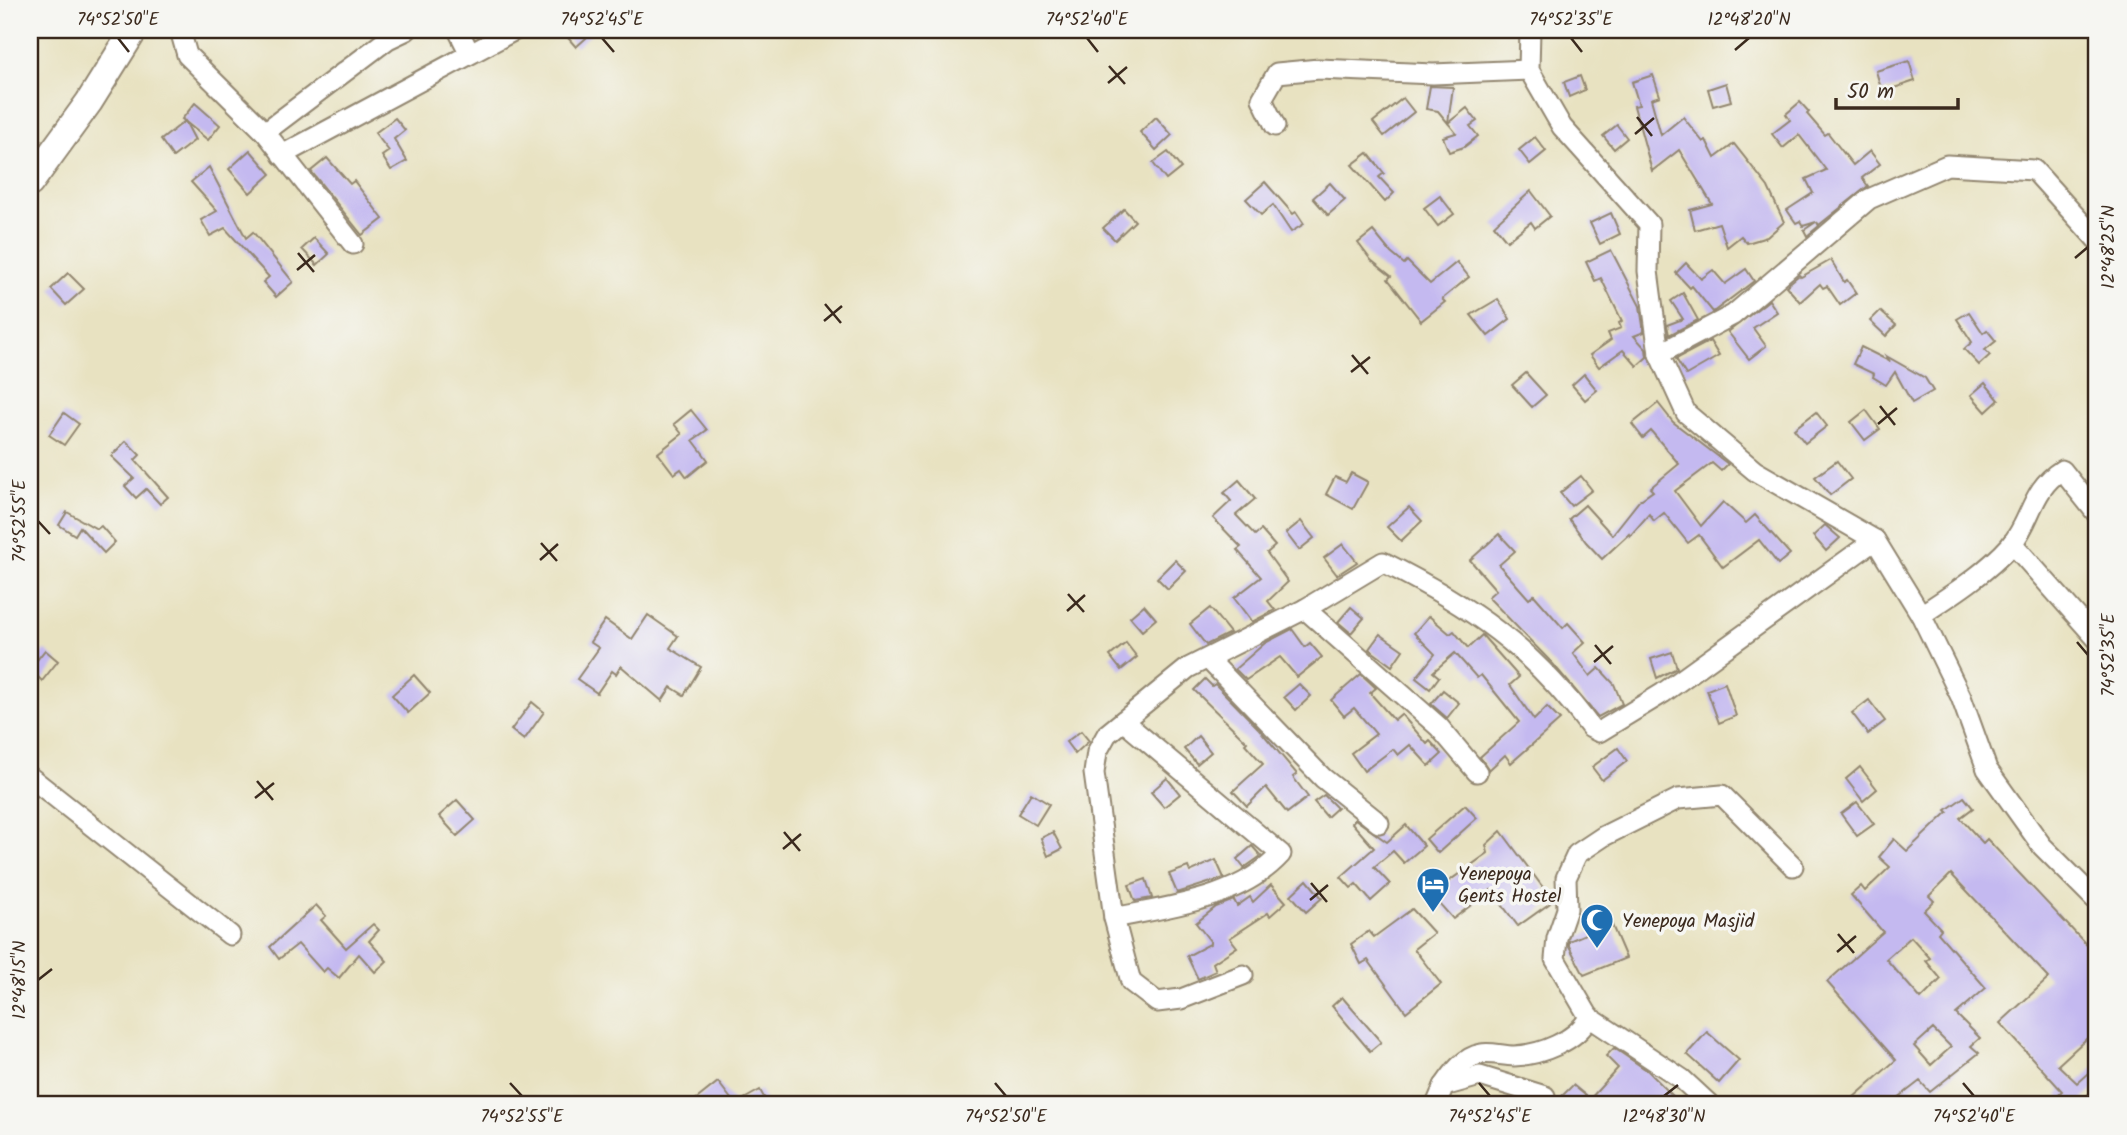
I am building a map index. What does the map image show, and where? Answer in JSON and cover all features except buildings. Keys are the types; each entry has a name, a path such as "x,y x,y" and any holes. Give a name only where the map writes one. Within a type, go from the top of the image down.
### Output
{"main road":[{"path":"30,183 89,102 134,30"}],"street":[{"path":"180,30 187,55 265,132 353,244"},
{"path":"265,132 388,38 407,30"},
{"path":"458,30 469,52"},
{"path":"282,155 469,52 484,49 515,30"},
{"path":"1530,30 1529,70 1562,127 1649,224 1648,271 1659,354 1686,413 1755,471 1875,540 1922,615 1961,697 1987,769 2042,846 2097,901"},
{"path":"1275,127 1262,99 1277,73 1319,69 1433,74 1529,70"},
{"path":"1659,354 1733,315 1869,199 1947,165 2034,170 2097,240"},
{"path":"1922,615 1976,578 2012,543 2045,480 2062,470 2097,514"},
{"path":"1243,975 1181,999 1157,1002 1131,982 1114,918 1094,773 1097,752 1107,734 1188,668 1305,609 1383,562 1431,586 1494,625 1544,671 1591,728 1600,732 1663,693 1875,540"},
{"path":"2012,543 2097,639"},
{"path":"1305,609 1439,727 1476,772"},
{"path":"1208,659 1323,778 1379,823"},
{"path":"1114,918 1201,901 1267,870 1281,854 1123,721"},
{"path":"30,777 230,935"},
{"path":"1710,1105 1682,1079 1590,1017 1555,959 1557,938 1567,909 1566,878 1577,854 1604,836 1678,799 1722,795 1793,866"},
{"path":"1436,1105 1444,1086 1458,1066 1479,1054 1516,1056 1540,1052 1584,1027 1590,1017"},
{"path":"1444,1086 1480,1076 1545,1096"}],"place":[{"name":"Yenepoya Gents Hostel","path":"1433,914"},
{"name":"Yenepoya Masjid","path":"1597,950"}]}
